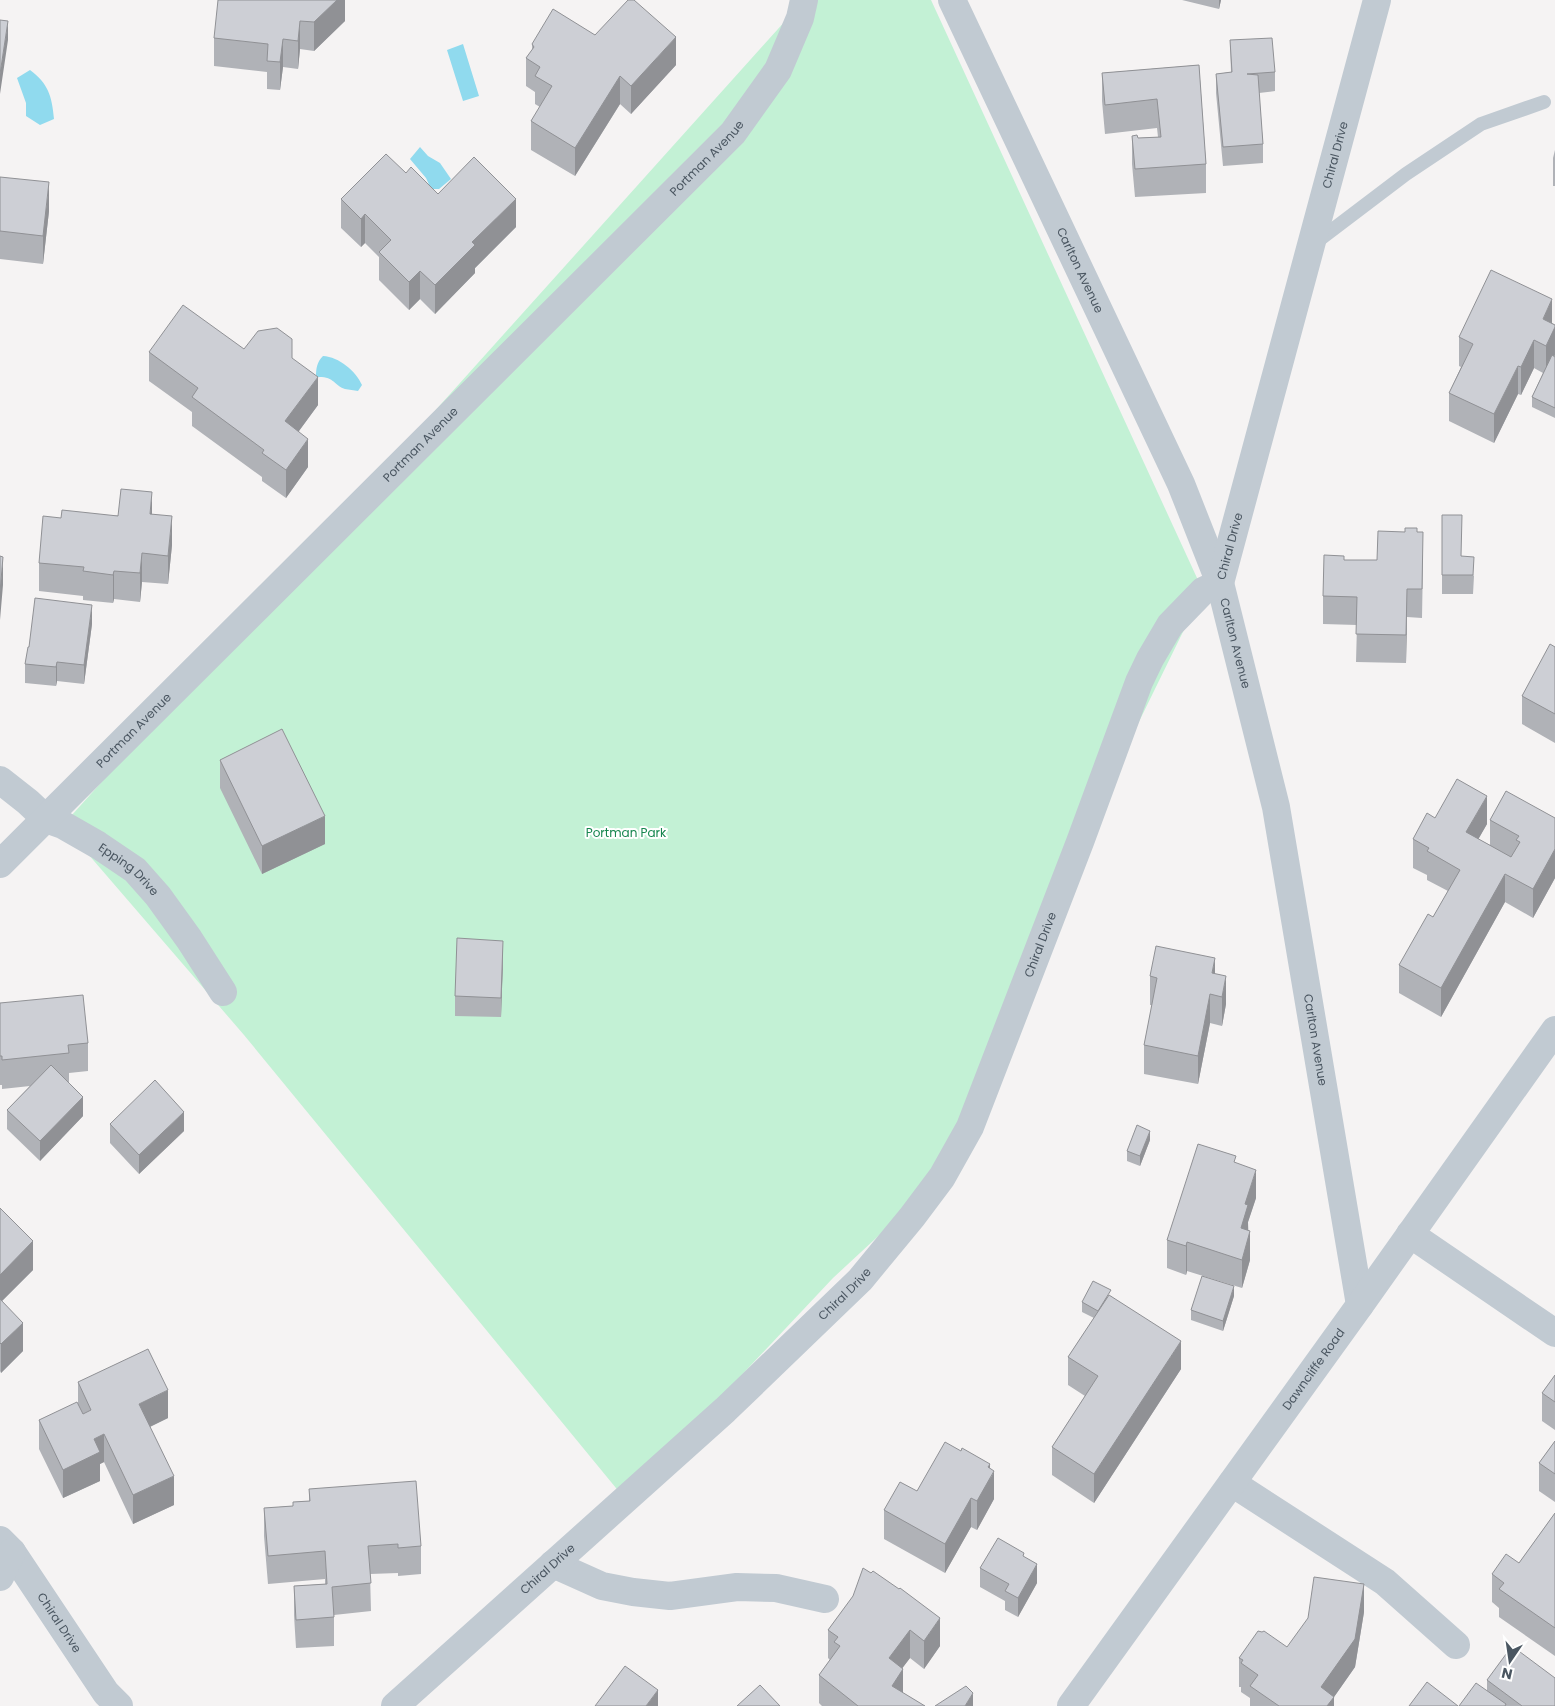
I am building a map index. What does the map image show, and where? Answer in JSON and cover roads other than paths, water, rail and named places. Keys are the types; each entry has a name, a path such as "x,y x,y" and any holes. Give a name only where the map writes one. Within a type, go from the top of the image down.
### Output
{"street":[{"name":"Portman Avenue","path":"0,864 733,133 778,70 800,18 804,0"},
{"name":"Carlton Avenue","path":"952,0 1181,484 1220,583 1276,807 1360,1306"},
{"name":"Chiral Drive","path":"396,1706 725,1410 860,1280 942,1177 970,1127 1080,842 1139,682 1170,625 1204,591 1220,583 1377,0"},
{"name":"Epping Drive","path":"0,780 46,819 63,825 136,870 158,896 189,939 223,992"},
{"name":"Dawncliffe Road","path":"1071,1706 1360,1306 1555,1030"},
{"path":"1410,1234 1555,1332"},
{"path":"1232,1483 1385,1582 1456,1645"},
{"name":"Chiral Drive","path":"6,1546 106,1693 119,1706"},
{"path":"0,1576 6,1546"},
{"path":"553,1564 602,1586 633,1592 670,1596 737,1587 776,1588 825,1599"}],"lane":[{"path":"1311,246 1406,174 1481,124 1544,102"}],"water":[{"path":"463,44 479,96 463,101 447,50"},
{"path":"30,70 45,85 52,103 54,119 40,125 26,116 26,103 17,78"},
{"path":"420,147 428,156 440,163 451,179 439,189 431,189 426,178 410,159"},
{"path":"323,356 341,362 356,375 362,385 358,391 345,389 327,378 316,377 317,365"}],"park label":[{"name":"Portman Park","path":"626,833"}]}
